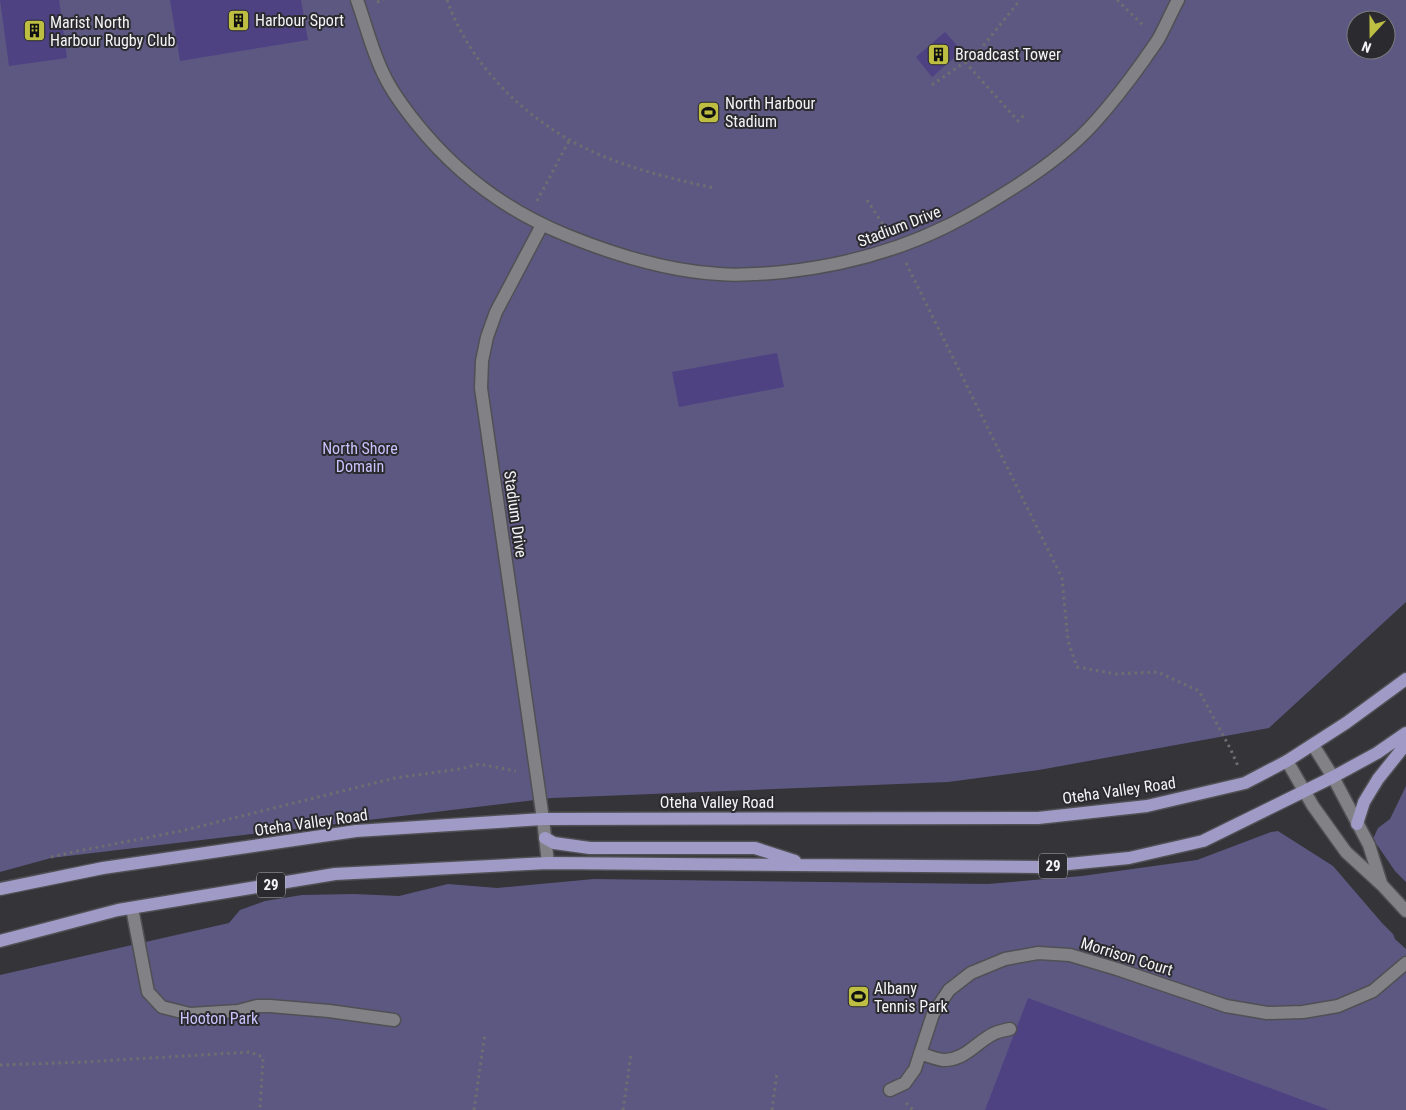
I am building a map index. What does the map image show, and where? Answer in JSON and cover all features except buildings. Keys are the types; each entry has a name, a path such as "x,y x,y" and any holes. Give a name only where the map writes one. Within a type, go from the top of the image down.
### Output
{"main road":[{"name":"Oteha Valley Road","path":"0,889 102,868 356,831 543,819 1038,818 1147,806 1245,783 1287,762 1406,679"},
{"name":"29","path":"0,941 118,910 334,874 548,863 1038,867 1129,858 1203,841 1333,777 1377,753 1406,733"},
{"path":"1357,824 1364,802 1378,780 1406,744"},
{"path":"545,838 554,843 590,848 755,848 806,865"}],"street":[{"name":"Stadium Drive","path":"357,0 370,42 384,76 405,109 432,142 462,171 491,194 542,225 593,246 682,270 720,274 759,274 810,269 859,259 899,247 944,228 986,205 1058,157 1094,124 1126,86 1158,40 1178,0"},
{"name":"Stadium Drive","path":"542,225 496,312 487,337 482,361 481,388 548,863"},
{"path":"1313,744 1369,845 1382,885"},
{"path":"1287,762 1306,791 1313,806 1346,852 1382,885 1406,911"},
{"path":"132,908 148,992 162,1007 190,1014 238,1011 257,1006 270,1006 329,1011 394,1020"},
{"name":"Morrison Court","path":"890,1090 904,1083 915,1069 933,1014 949,990 971,973 1005,959 1038,953 1070,955 1226,1006 1267,1013 1303,1012 1338,1006 1373,992 1406,962"},
{"path":"920,1053 941,1060 950,1060 973,1049 994,1033 1010,1029"}],"path":[{"path":"447,0 452,15 466,42 485,68 527,110 570,140 602,156 677,180 714,188"},
{"path":"932,85 979,51 1020,0"},
{"path":"1117,0 1158,40"},
{"path":"966,62 1018,120 1024,115"},
{"path":"541,194 570,140"},
{"path":"866,200 899,247 1062,578 1068,641 1077,667 1116,674 1158,672 1199,691 1230,748 1245,783"},
{"path":"43,860 78,851 181,831 395,778 460,769 479,764 516,771"},
{"path":"474,1110 486,1033"},
{"path":"0,1065 250,1052 262,1057 260,1110"},
{"path":"624,1110 631,1054"},
{"path":"772,1110 777,1073"}],"green space":[{"name":"North Shore Domain","path":"0,0 1406,0 1406,602 1269,728 1039,770 948,782 552,798 51,858 0,872"},
{"path":"1406,786 1406,882 1395,871 1373,839 1378,828 1390,819"},
{"name":"Albany Tennis Park","path":"1278,831 1333,866 1393,934 1395,939 1406,949 1406,1110 0,1110 0,975 229,923 240,910 265,901 302,895 354,894 399,896 448,884 497,888 594,879 988,884 1082,876 1197,860"}],"place":[{"name":"Harbour Sport","path":"239,20"},
{"name":"Marist North Harbour Rugby Club","path":"34,31"},
{"name":"Broadcast Tower","path":"939,54"},
{"name":"North Harbour Stadium","path":"709,112"},
{"name":"Albany Tennis Park","path":"858,997"}],"park label":[{"name":"Hooton Park","path":"219,1018"}]}
